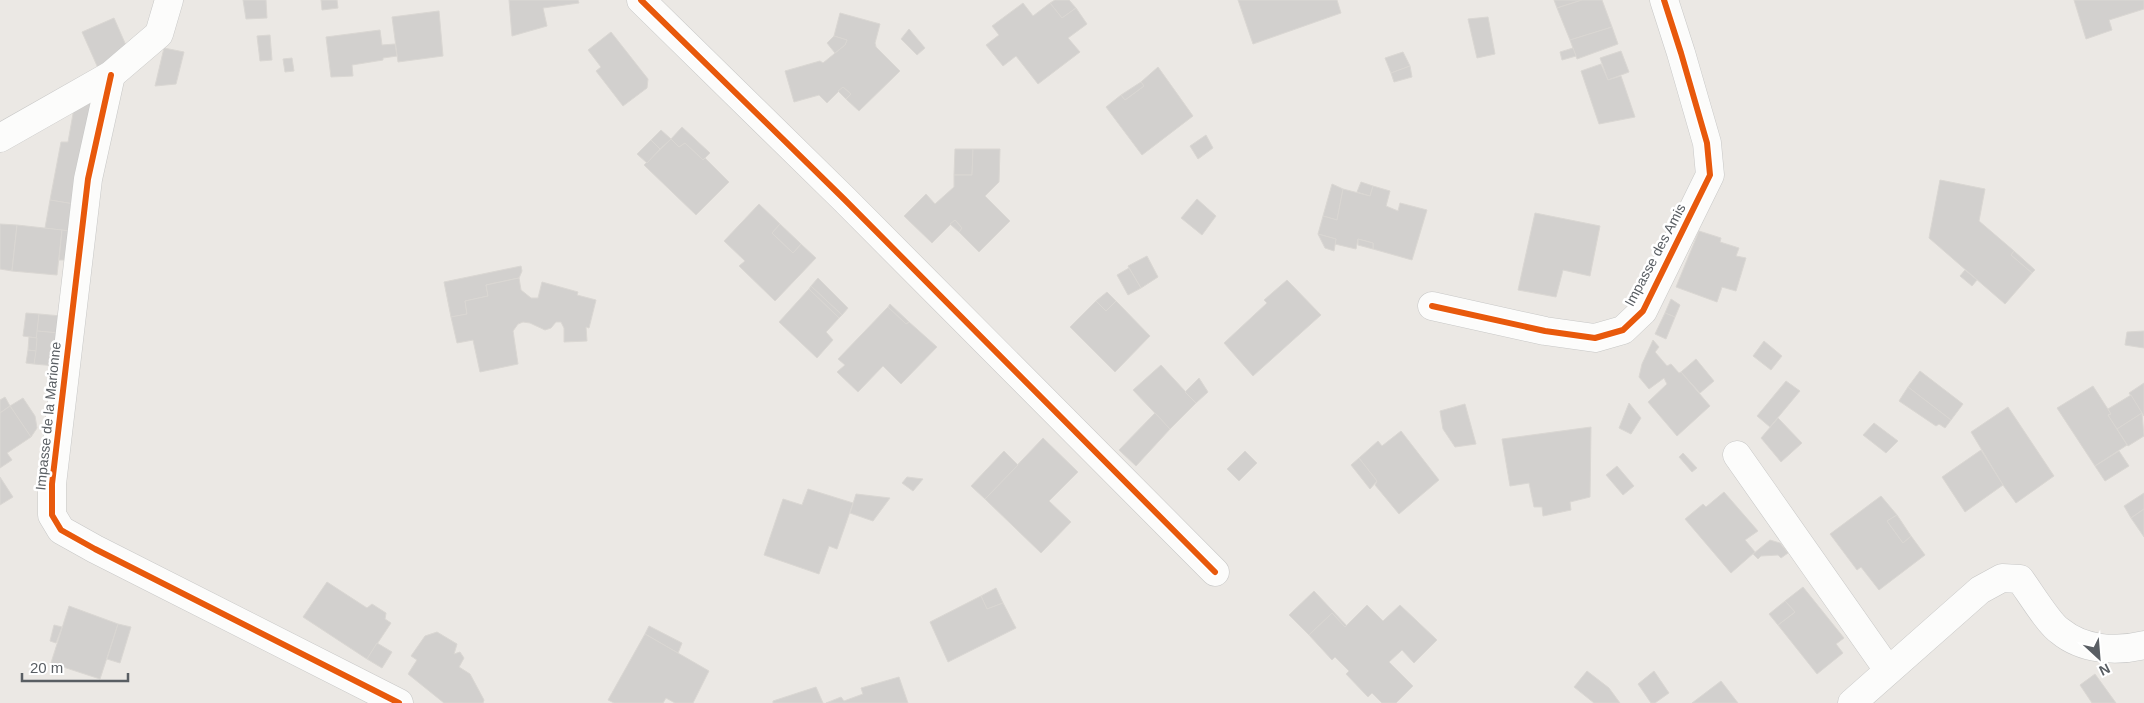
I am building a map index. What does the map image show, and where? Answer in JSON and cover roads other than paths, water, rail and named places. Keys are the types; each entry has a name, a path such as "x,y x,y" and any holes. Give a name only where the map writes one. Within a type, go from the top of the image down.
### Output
{"street":[{"path":"0,138 111,75 159,34 169,0"},
{"path":"642,0 837,192 1215,572"},
{"name":"Impasse des Amis","path":"1432,306 1545,331 1595,338 1623,330 1644,311 1710,175 1707,143 1682,53 1664,0"},
{"name":"Impasse de la Marionne","path":"111,75 88,179 52,484 52,515 61,530 95,549 399,703"},
{"path":"1737,455 1888,670"},
{"path":"1852,703 1980,590 2002,578 2020,579 2059,631 2088,646 2124,650 2144,646"}]}
